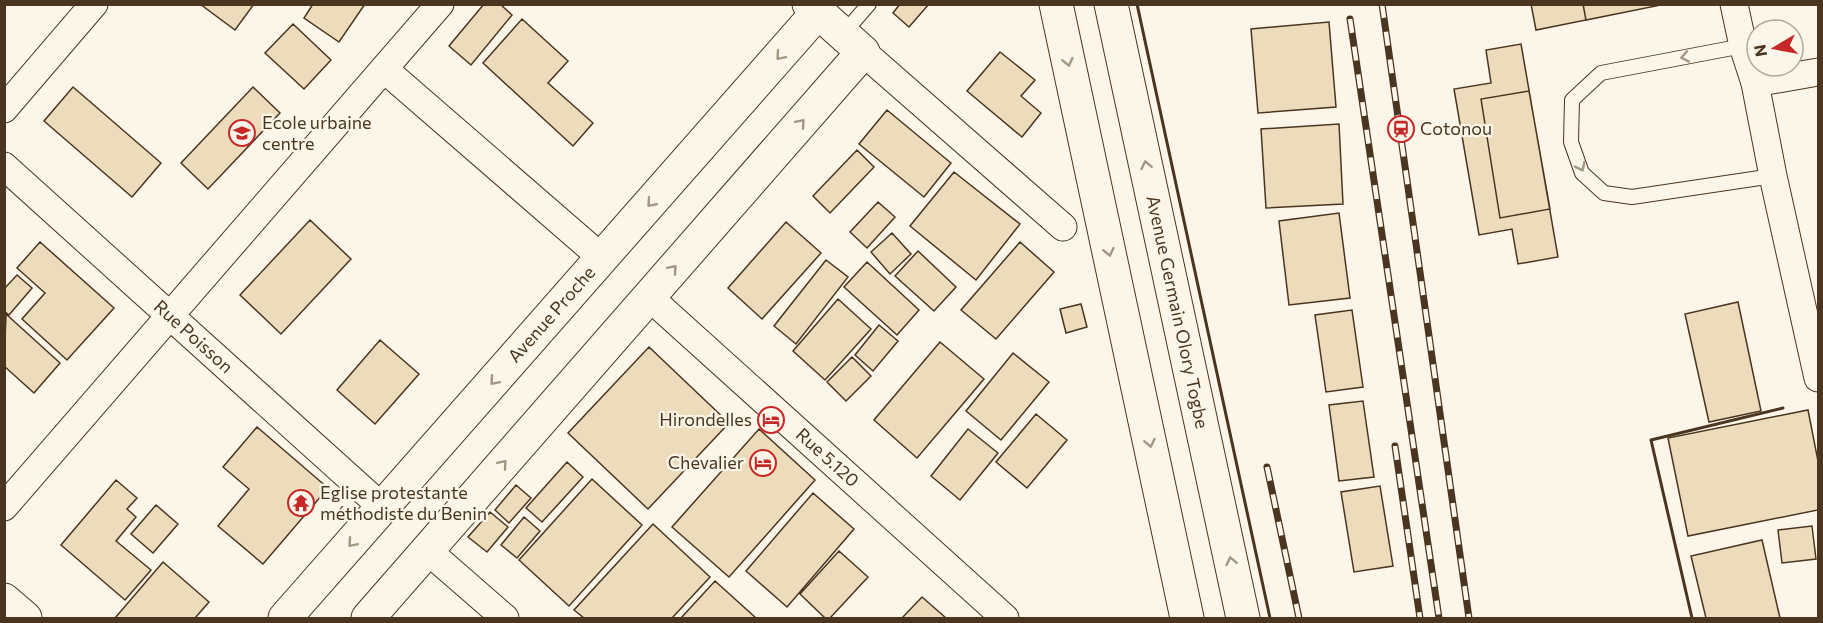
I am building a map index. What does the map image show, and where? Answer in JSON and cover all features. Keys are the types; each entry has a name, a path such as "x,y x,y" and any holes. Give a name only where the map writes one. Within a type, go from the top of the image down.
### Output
{"main road":[{"path":"1056,4 1187,618"},
{"name":"Avenue Germain Olory Togbe","path":"1111,4 1243,618"},
{"path":"368,618 649,297 853,43 814,8"},
{"name":"Avenue Proche","path":"285,618 602,258 814,8"},
{"path":"4,600 25,618"}],"street":[{"path":"4,109 94,4"},
{"path":"4,507 440,4"},
{"path":"1734,4 1743,46 1755,83 1773,176 1818,378"},
{"path":"853,43 1063,227"},
{"path":"384,69 602,258"},
{"path":"1755,83 1818,72"},
{"name":"Rue Poisson","path":"4,166 383,508"},
{"name":"Rue 5.120","path":"649,297 1005,618"},
{"path":"428,550 505,618"}],"lane":[{"path":"853,43 869,4"},
{"path":"1743,46 1601,73 1572,100 1571,142 1582,173 1604,193 1632,197 1773,176"}],"building":[{"path":"200,4 254,4 235,30"},
{"path":"313,4 365,4 339,42 304,18"},
{"path":"484,4 500,4 512,15 471,65 449,46"},
{"path":"900,4 929,4 909,27 893,13"},
{"path":"1531,4 1583,4 1586,20 1536,30"},
{"path":"1583,4 1661,4 1661,5 1586,20"},
{"path":"522,19 568,61 548,83 593,123 573,146 483,63"},
{"path":"1329,22 1336,107 1258,113 1251,29"},
{"path":"293,24 331,60 304,89 265,53"},
{"path":"1521,44 1558,257 1518,264 1512,229 1479,235 1454,89 1491,83 1486,50"},
{"path":"1000,52 1035,80 1021,96 1041,113 1022,137 967,91"},
{"path":"73,87 161,163 132,197 44,121"},
{"path":"253,87 280,113 208,189 181,163"},
{"path":"1529,91 1550,209 1500,218 1481,99"},
{"path":"887,110 951,163 924,197 859,144"},
{"path":"1339,124 1343,204 1266,208 1261,129"},
{"path":"857,150 874,167 830,213 813,196"},
{"path":"954,172 1020,224 976,280 910,226"},
{"path":"878,202 895,217 867,248 850,232"},
{"path":"1339,213 1350,298 1289,305 1279,221"},
{"path":"310,220 351,259 281,334 240,295"},
{"path":"786,222 821,253 762,319 728,288"},
{"path":"892,233 911,254 890,274 871,252"},
{"path":"40,242 114,308 67,360 22,319 45,293 17,268"},
{"path":"1020,242 1054,272 996,339 961,310"},
{"path":"918,251 956,287 934,311 895,276"},
{"path":"826,260 848,277 796,344 774,326"},
{"path":"867,262 919,310 897,335 844,287"},
{"path":"17,275 32,288 9,315 4,311 4,289"},
{"path":"838,299 871,329 825,380 793,351"},
{"path":"1738,302 1761,411 1709,422 1685,314"},
{"path":"1081,304 1087,327 1066,333 1060,309"},
{"path":"1352,310 1363,387 1326,392 1315,315"},
{"path":"6,314 60,363 34,393 4,366"},
{"path":"879,325 898,341 873,371 855,355"},
{"path":"380,340 419,374 375,424 337,390"},
{"path":"940,342 984,379 917,458 874,420"},
{"path":"649,347 729,423 648,509 568,433"},
{"path":"1013,353 1049,382 1001,440 966,411"},
{"path":"852,357 871,376 846,401 827,382"},
{"path":"1363,401 1374,477 1339,481 1329,405"},
{"path":"1808,410 1818,461 1818,510 1688,536 1668,438"},
{"path":"1036,414 1067,440 1027,488 996,462"},
{"path":"257,427 328,488 263,564 218,526 249,489 223,467"},
{"path":"759,429 815,480 729,577 672,527"},
{"path":"968,429 998,453 960,500 931,476"},
{"path":"567,462 583,477 542,522 526,508"},
{"path":"592,479 642,525 569,606 519,560"},
{"path":"116,480 137,498 127,509 136,517 116,541 151,570 125,600 61,545"},
{"path":"516,485 531,498 509,523 495,510"},
{"path":"1380,486 1393,566 1354,572 1341,492"},
{"path":"813,493 854,529 787,607 746,571"},
{"path":"156,505 178,524 153,553 131,534"},
{"path":"490,512 508,527 487,552 468,537"},
{"path":"524,517 540,531 517,558 501,545"},
{"path":"653,524 710,577 672,618 584,618 574,610"},
{"path":"1812,526 1816,559 1782,563 1778,530"},
{"path":"1762,540 1780,618 1706,618 1691,556"},
{"path":"839,551 868,577 830,618 825,618 800,594"},
{"path":"163,562 209,602 195,618 115,618"},
{"path":"715,581 756,618 681,618"},
{"path":"922,597 946,618 902,618"}],"railway":[{"path":"1382,4 1469,618"},
{"path":"1350,19 1439,618"},
{"path":"1395,446 1420,618"},
{"path":"1267,467 1299,618"}],"wall":[{"path":"1137,4 1270,618"},
{"path":"1692,618 1651,440 1783,408"}],"place":[{"name":"Cotonou","path":"1401,129"},
{"name":"Ecole urbaine centre","path":"242,133"},
{"name":"Hirondelles","path":"771,420"},
{"name":"Chevalier","path":"763,463"},
{"name":"Eglise protestante méthodiste du Benin","path":"301,503"}]}
